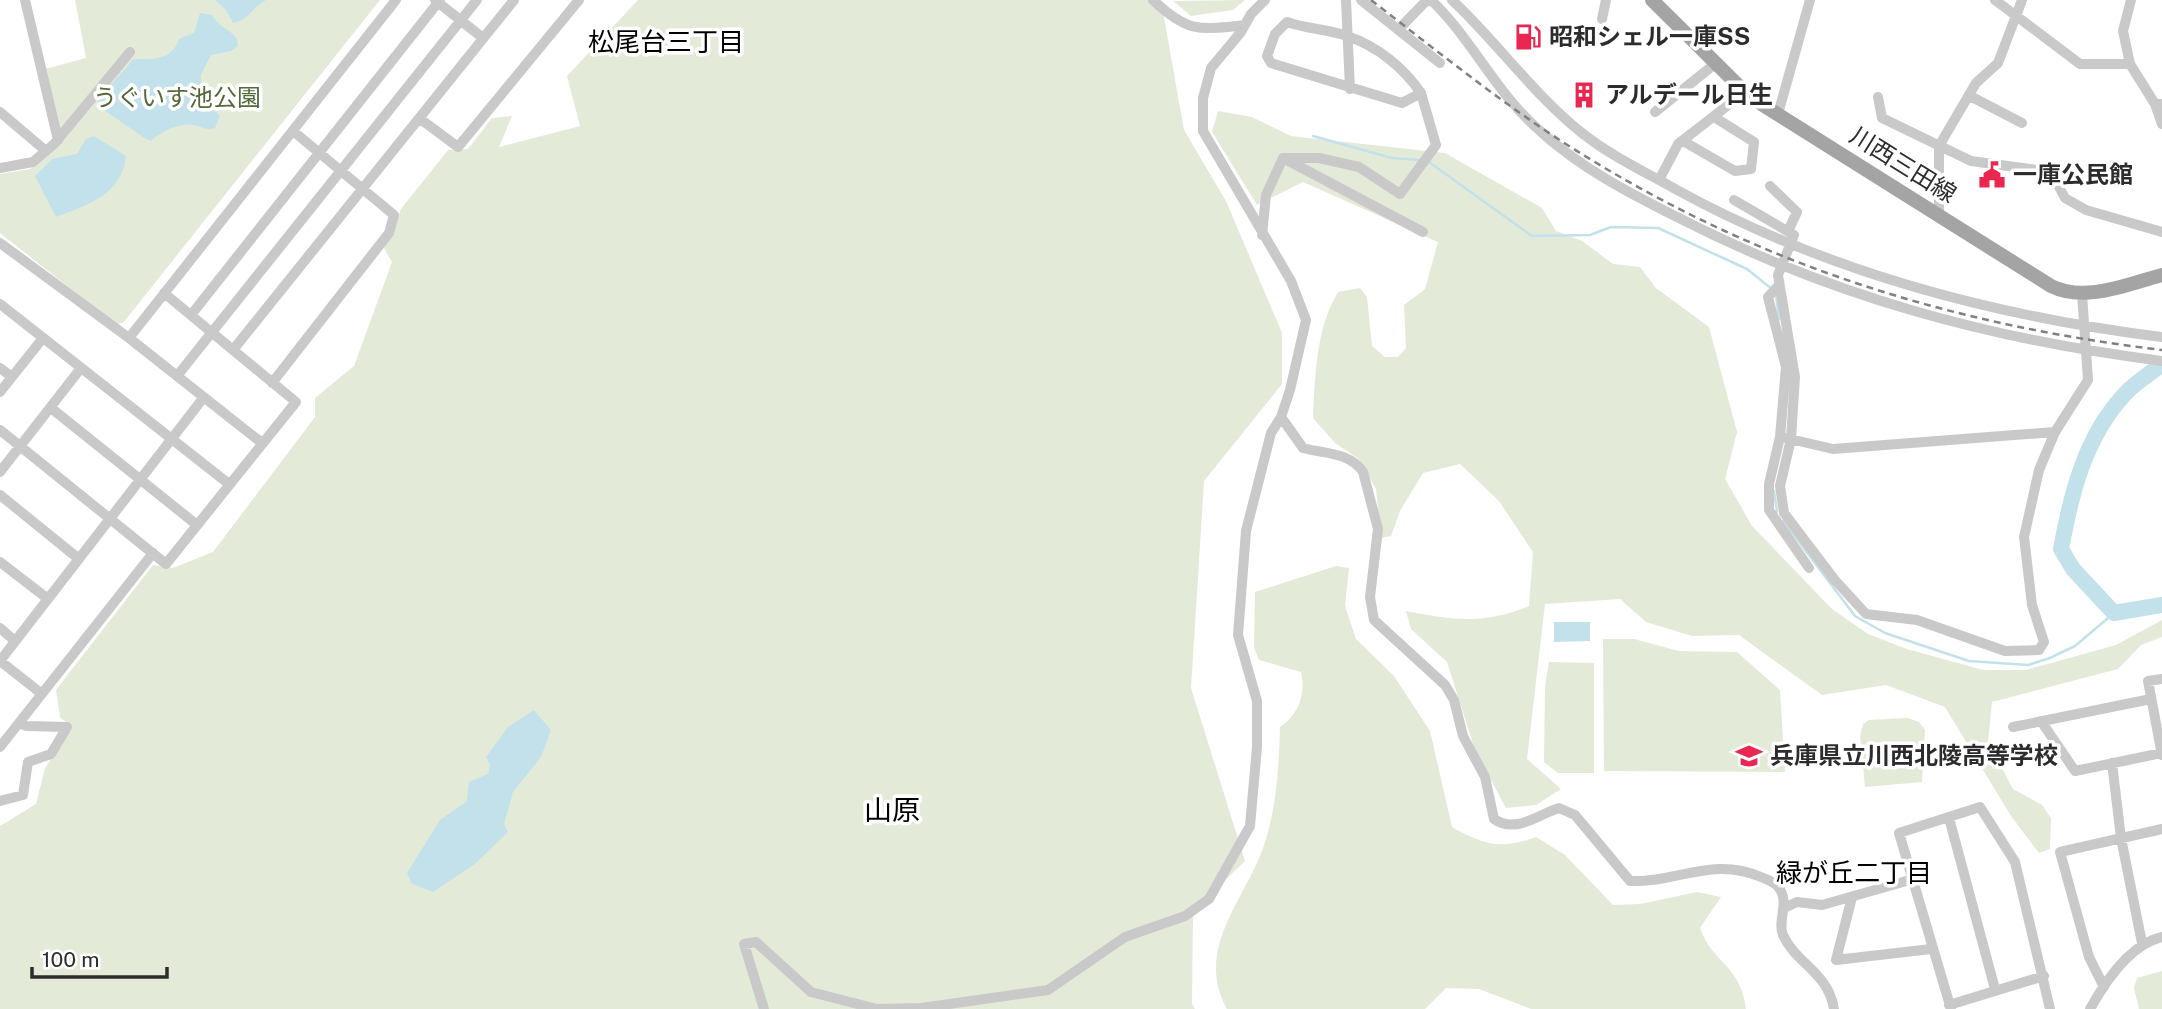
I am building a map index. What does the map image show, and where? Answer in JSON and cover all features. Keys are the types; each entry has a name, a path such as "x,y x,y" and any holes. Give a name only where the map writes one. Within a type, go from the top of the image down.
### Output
{"main road":[{"name":"川西三田線","path":"1652,0 1745,92 2051,286 2082,294 2162,275"}],"street":[{"path":"25,0 58,140"},
{"path":"129,338 396,0"},
{"path":"177,376 477,0"},
{"path":"233,350 514,0"},
{"path":"419,118 458,147 579,0"},
{"path":"1153,0 1174,19 1191,27 1245,25"},
{"path":"764,1009 746,958 744,944 756,942 811,992 877,1009 921,1008 1048,990 1125,937 1185,916 1209,899 1250,826 1257,747 1257,701 1238,635 1246,531 1271,433 1282,417 1306,320 1291,281 1203,131 1203,98 1211,68 1265,0"},
{"path":"1346,0 1350,89"},
{"path":"1361,0 1440,63"},
{"path":"1398,30 1429,0 1484,62 1528,121 1569,155 1665,211 1780,265 1924,316 2000,335 2088,352 2162,361"},
{"path":"1452,0 1503,51 1540,94 1582,133 1659,180 1791,244 1880,276 1957,299 2085,326 2162,337"},
{"path":"1602,19 1606,0"},
{"path":"1779,114 1810,0"},
{"path":"1995,0 2080,64 2130,64"},
{"path":"1938,213 1939,146 1976,83 1998,63 2022,0"},
{"path":"2131,0 2123,31 2130,64 2158,104 2162,124"},
{"path":"191,315 438,1 483,38"},
{"path":"1283,158 1319,158 1359,167 1400,194 1436,145 1421,93 1407,72 1348,36 1310,30 1287,22 1275,34 1267,56 1271,63 1295,73 1402,103 1421,93"},
{"path":"1484,62 1489,51 1503,51"},
{"path":"0,168 33,162 46,151 130,52"},
{"path":"1656,111 1716,63"},
{"path":"1659,180 1678,144 1745,92"},
{"path":"1970,96 2022,124"},
{"path":"1878,97 1882,117 1939,146 1971,161 2051,172 2065,198 2086,210 2162,232"},
{"path":"0,112 46,151"},
{"path":"1683,141 1735,171 1751,169 1754,142 1714,117"},
{"path":"272,383 389,233 394,215 293,131"},
{"path":"1262,235 1266,195 1283,158"},
{"path":"1283,158 1423,232"},
{"path":"1770,186 1797,212 1788,229"},
{"path":"1734,200 1794,234 1780,265 1779,286 1795,377 1780,486 1784,513 1833,579 1866,614 1917,620 2005,651 2039,650 2044,642 2032,605 2024,537 2033,488 2055,432 2088,380 2082,294"},
{"path":"0,243 129,338 262,443"},
{"path":"0,430 166,564 296,402 164,293"},
{"path":"0,304 229,484"},
{"path":"0,392 43,338"},
{"path":"0,368 12,377"},
{"path":"0,472 81,368"},
{"path":"42,694 0,661 204,397"},
{"path":"51,408 197,524"},
{"path":"1282,417 1303,448 1345,457 1357,464 1363,472 1378,529 1378,551 1370,597 1374,620 1445,685 1454,700 1463,736 1485,777 1494,819 1503,826 1520,825 1538,814 1559,808 1575,815 1630,881 1647,881 1710,867 1732,869 1774,882 1780,889 1784,908 1783,934 1831,992 1834,1009"},
{"path":"1785,438 1833,449 2055,432"},
{"path":"1785,438 1769,484 1769,510 1809,568"},
{"path":"0,495 79,559"},
{"path":"0,747 153,553"},
{"path":"0,562 48,599"},
{"path":"0,628 15,641"},
{"path":"2041,721 2075,771 2162,754 2160,732 2148,681 2162,679"},
{"path":"2013,727 2151,699"},
{"path":"0,801 23,795 29,762 51,754 67,727 26,726 19,723"},
{"path":"2112,763 2120,838 2142,943"},
{"path":"2044,976 1995,989 1950,1007 1910,880 1899,833 1980,807 2015,862 2044,976 2050,1009"},
{"path":"1949,818 1995,989"},
{"path":"2104,987 2089,957 2060,852 2162,829"},
{"path":"1784,908 1797,902 1822,905 1910,880"},
{"path":"1852,897 1836,960 1931,949"},
{"path":"2090,1009 2104,987 2142,943 2162,937"}],"green space":[{"name":"うぐいす池公園","path":"75,0 380,0 123,323 117,324 0,233 0,174 30,169 57,148 45,69 86,58"},
{"path":"638,0 1156,0 1162,6 1184,130 1226,201 1282,333 1282,384 1204,481 1191,688 1245,861 1193,911 1192,1004 1195,1009 0,1009 0,826 36,804 45,768 72,727 60,717 56,690 153,565 173,568 213,552 315,417 315,398 354,366 392,262 384,248 401,209 448,150 468,149 492,118 512,116 499,147 580,126 567,76"},
{"path":"1245,0 1233,10 1191,16 1173,1"},
{"path":"1218,111 1252,117 1291,136 1445,153 1542,208 1556,231 1582,241 1613,264 1640,267 1656,288 1709,327 1737,432 1725,479 1752,526 1832,609 1868,634 1907,649 1983,670 2026,670 2116,645 2162,620 2162,637 2141,645 2118,669 1992,702 1988,742 2013,789 2042,805 2051,818 2050,849 2039,853 2011,816 1945,707 1886,685 1822,695 1739,635 1692,636 1646,622 1620,599 1545,604 1527,759 1561,789 1536,805 1506,808 1475,750 1447,662 1411,629 1406,611 1468,619 1496,616 1529,606 1533,552 1499,501 1460,464 1423,473 1400,511 1391,536 1381,538 1376,489 1359,459 1335,443 1313,418 1321,337 1338,292 1360,288 1367,297 1372,346 1385,357 1398,357 1406,348 1404,305 1425,289 1438,242 1303,182 1257,205 1212,132"},
{"path":"1336,566 1349,568 1345,606 1356,639 1394,676 1430,731 1452,827 1493,844 1513,843 1536,837 1565,855 1613,905 1640,904 1697,892 1721,897 1700,928 1705,940 1738,983 1746,1009 1531,1009 1479,989 1446,988 1425,1009 1227,1009 1218,986 1216,964 1220,943 1227,922 1258,860 1270,825 1278,769 1280,727 1292,716 1302,696 1301,672 1259,660 1254,648 1255,592"},
{"path":"1603,639 1634,639 1679,651 1737,652 1780,690 1785,772 1604,771"},
{"path":"1549,662 1594,663 1594,773 1558,773 1544,762 1545,686"},
{"path":"1908,718 1919,722 1925,730 1922,782 1865,787 1860,736 1863,724 1869,720"},
{"path":"2162,971 2162,1009 2139,1009 2134,988 2137,978"}],"water":[{"path":"215,0 266,0 233,23 226,10"},
{"path":"200,13 212,15 237,39 238,46 231,51 211,55 201,75 201,97 220,116 215,128 182,125 165,131 151,141 146,139 104,110 98,104 100,99 133,59 166,55 172,51 179,39 194,33"},
{"path":"94,136 126,156 118,180 91,203 56,217 35,176 52,159 77,154 86,139"},
{"path":"1554,622 1590,622 1590,641 1554,642"},
{"path":"534,710 551,730 541,757 513,792 504,824 508,832 475,864 433,892 412,884 407,873 440,820 467,801 469,782 488,774 490,765 486,757 508,727"}],"waterway":[{"path":"1313,136 1392,158 1419,160"},
{"path":"1429,162 1532,236 1590,235 1611,227 1658,228 1747,269 1772,289"},
{"path":"1776,295 1779,319"},
{"path":"2162,364 2128,391 2099,429 2075,487 2061,549 2073,569 2114,613 2162,605"},
{"path":"1774,491 1777,512"},
{"path":"1783,521 1855,616 1885,633 1969,661 2028,665 2050,658 2075,646 2114,613"}],"railway":[{"path":"1371,0 1476,81 1557,138 1653,195 1722,230 1792,260 1935,307 2009,325 2162,350"}],"place":[{"name":"昭和シェル一庫SS","path":"1528,37"},
{"name":"アルデール日生","path":"1584,95"},
{"name":"一庫公民館","path":"1992,175"},
{"name":"兵庫県立川西北陵高等学校","path":"1749,756"}],"district":[{"name":"松尾台三丁目","path":"666,42"},
{"name":"山原","path":"892,810"},
{"name":"緑が丘二丁目","path":"1854,873"}]}
